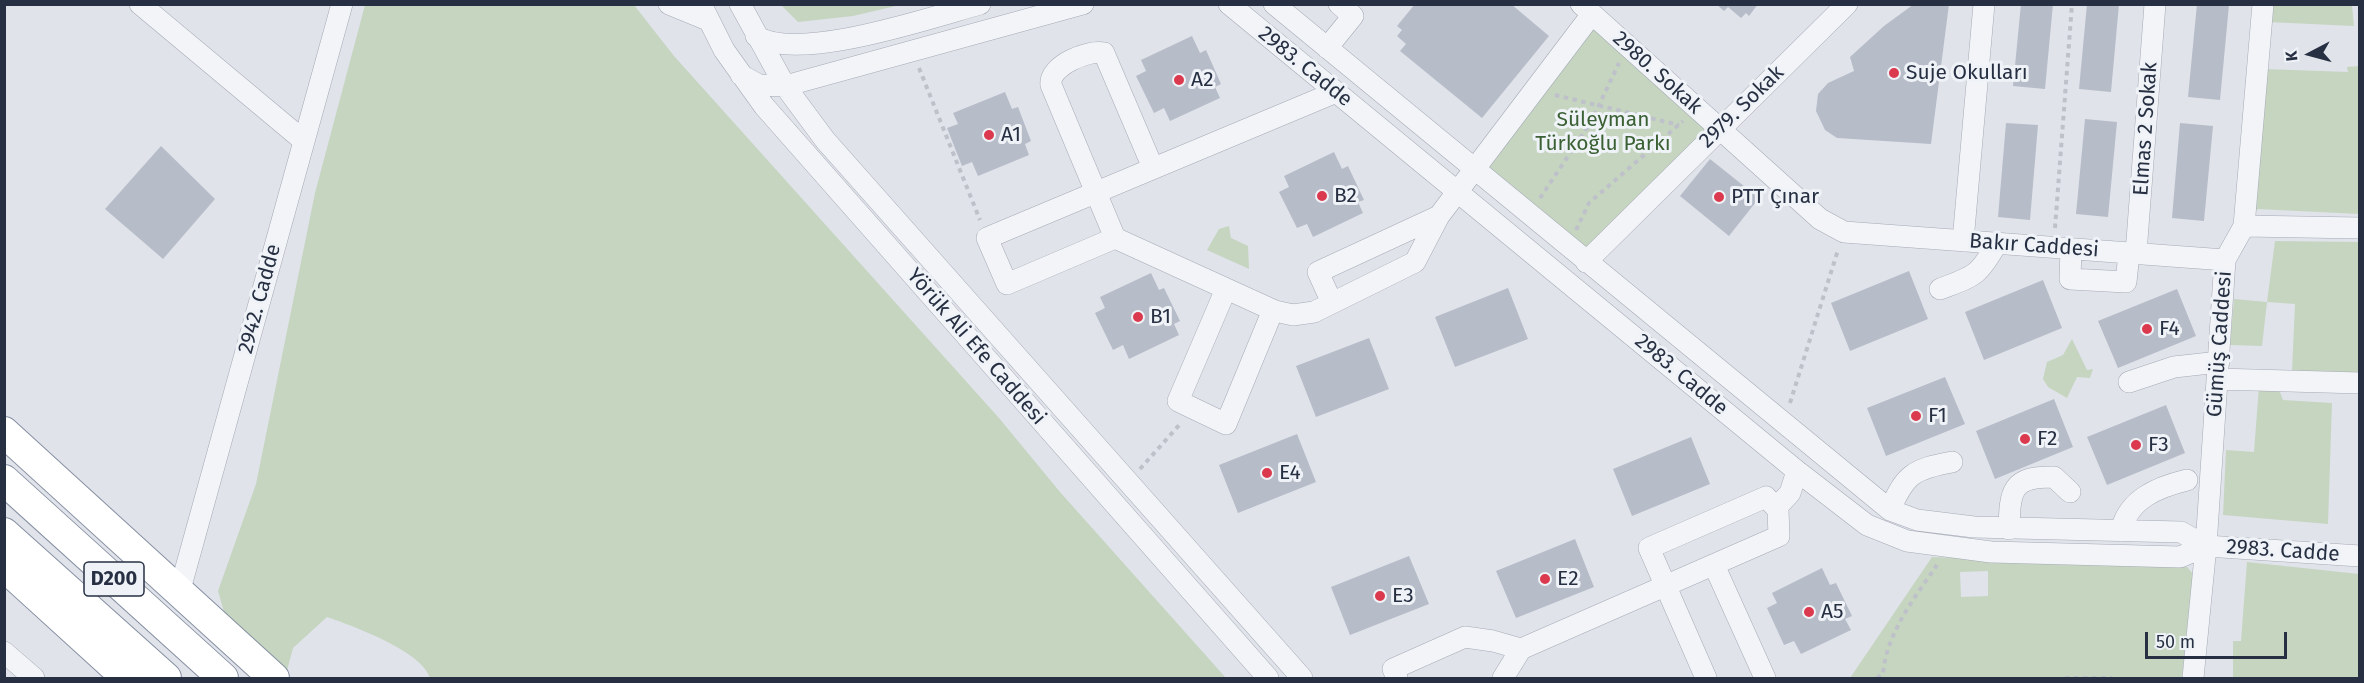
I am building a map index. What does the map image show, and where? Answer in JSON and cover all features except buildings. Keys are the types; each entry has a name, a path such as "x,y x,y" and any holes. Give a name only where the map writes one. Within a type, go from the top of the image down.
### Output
{"highway":[{"path":"4,432 274,678"},
{"name":"D200","path":"4,480 223,678"},
{"name":"D200","path":"4,533 166,678"},
{"path":"4,566 127,678"}],"street":[{"path":"140,4 304,141"},
{"name":"2942. Cadde","path":"180,593 342,4"},
{"path":"669,4 705,12"},
{"name":"Yörük Ali Efe Caddesi","path":"740,4 786,86 846,164 1302,678"},
{"path":"756,36 774,44 815,43 863,35 980,4"},
{"name":"2983. Cadde","path":"1229,4 1797,471 1867,525 1907,541 1954,549 2180,557 2206,546"},
{"name":"2983. Cadde","path":"1274,4 1783,425 1899,514 1955,525 2009,529 2181,532 2206,546 2360,556"},
{"path":"1327,48 1353,15 1340,4"},
{"name":"2979. Sokak","path":"1586,262 1847,4"},
{"path":"1963,241 1984,4"},
{"name":"Elmas 2 Sokak","path":"2063,248 2070,279 2126,282 2132,253 2155,4"},
{"name":"Gümüş Caddesi","path":"2193,678 2206,546 2225,260 2244,226 2263,4"},
{"path":"738,72 759,85 786,86 1080,5"},
{"path":"1153,168 1104,53 1094,53 1059,66 1051,75 1051,86 1115,238 1273,310 1289,315 1304,314 1332,303 1415,262 1439,216 1534,90 1586,9"},
{"name":"2980. Sokak","path":"1586,9 1820,219 1844,232"},
{"name":"Yörük Ali Efe Caddesi","path":"705,12 738,72 768,111 1268,678"},
{"path":"1115,238 1007,284 987,238 1336,92"},
{"path":"1332,303 1318,272 1439,216"},
{"path":"2244,226 2360,228"},
{"name":"Bakır Caddesi","path":"1844,232 2225,260"},
{"path":"1940,289 1975,276 1982,269 1996,243"},
{"path":"1226,289 1178,401 1226,424 1273,310"},
{"path":"2129,382 2174,367 2360,383"},
{"path":"1907,541 1899,514 1901,485 1909,476 1928,467 1952,462"},
{"path":"1777,507 1790,493 1797,471"},
{"path":"2009,529 2012,494 2019,484 2030,478 2054,477 2060,479 2070,492"},
{"path":"2121,531 2128,512 2136,503 2163,488 2187,480"},
{"path":"1503,678 1521,649 1666,585 1714,565 1779,536 1777,507 1767,498 1762,498 1649,548 1666,585 1706,678"},
{"path":"1714,565 1765,678"},
{"path":"1397,678 1393,669 1465,637 1493,641 1521,649"},
{"path":"4,652 34,678"}],"path":[{"path":"2063,248 2072,4"},
{"path":"1528,213 1573,152 1599,105 1627,46"},
{"path":"912,51 987,238"},
{"path":"1534,90 1680,125"},
{"path":"1568,247 1589,203 1680,125 1696,107"},
{"path":"1783,425 1844,232"},
{"path":"1127,483 1194,409"},
{"path":"1877,678 1883,674 1884,660 1896,630 1936,567 1954,549"},
{"path":"2065,678 2112,678"}],"green space":[{"path":"365,5 634,5 674,56 999,418 1060,492 1226,678 430,678 414,658 401,649 369,633 327,617 293,648 286,674 224,612 218,591 256,484 315,193"},
{"path":"781,5 900,5 853,16 798,22"},
{"path":"2269,5 2352,5 2354,26 2268,22"},
{"name":"Süleyman Türkoğlu Parkı","path":"1592,14 1720,129 1586,262 1475,170"},
{"path":"2359,66 2359,214 2258,209 2251,214 2264,69 2348,72 2347,67"},
{"path":"1229,226 1231,238 1248,246 1249,269 1207,250 1219,229"},
{"path":"2275,241 2359,242 2359,375 2292,371 2295,304 2267,302"},
{"path":"2234,299 2267,302 2262,346 2230,345"},
{"path":"2072,339 2087,370 2093,369 2090,378 2077,377 2067,398 2048,387 2043,379 2047,362 2063,355"},
{"path":"2259,386 2278,387 2283,400 2332,403 2328,524 2223,515 2226,450 2254,452"},
{"path":"1932,557 2187,567 2193,574 2182,678 1850,678","holes":["1988,571 1988,596 1961,597 1960,572"]},
{"path":"2247,562 2359,574 2359,678 2233,678 2233,641 2241,641"}],"place":[{"name":"Suje Okulları","path":"1894,73"},
{"name":"A2","path":"1179,80"},
{"name":"A1","path":"989,135"},
{"name":"B2","path":"1322,196"},
{"name":"PTT Çınar","path":"1719,197"},
{"name":"B1","path":"1138,317"},
{"name":"F4","path":"2147,329"},
{"name":"F1","path":"1916,416"},
{"name":"F2","path":"2025,439"},
{"name":"F3","path":"2136,445"},
{"name":"E4","path":"1267,473"},
{"name":"E2","path":"1545,579"},
{"name":"E3","path":"1380,596"},
{"name":"A5","path":"1809,612"}]}
